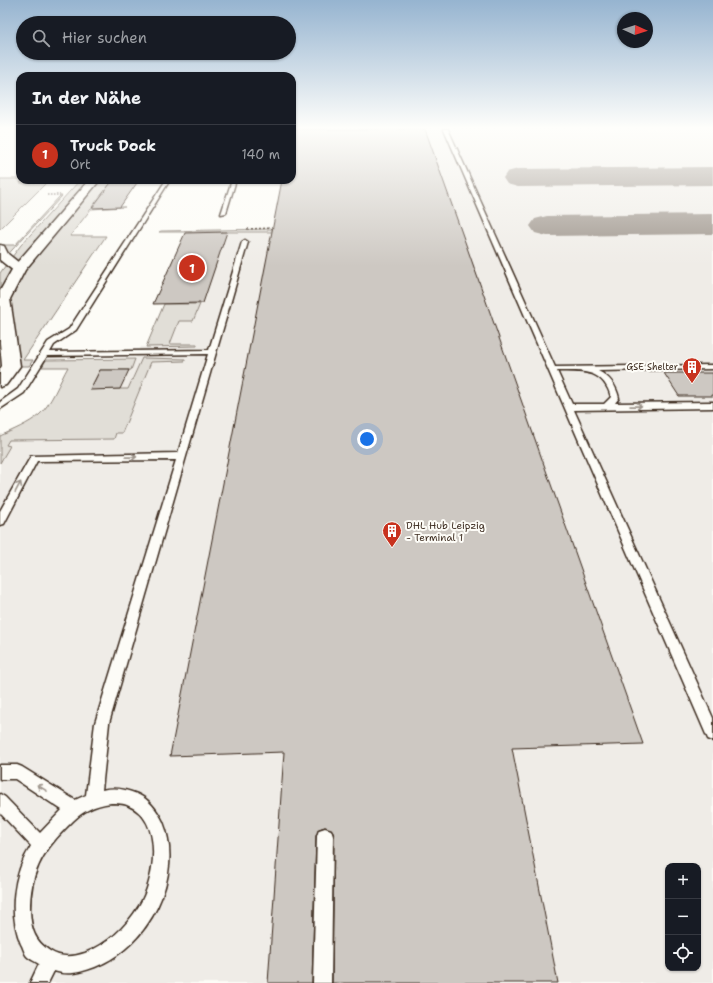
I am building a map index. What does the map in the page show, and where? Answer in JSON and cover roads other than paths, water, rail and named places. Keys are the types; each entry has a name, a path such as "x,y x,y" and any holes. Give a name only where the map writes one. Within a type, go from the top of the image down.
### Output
{"street":[{"path":"0,381 11,366 3,299 19,269 92,184"},
{"path":"0,249 2,256 19,269"}],"lane":[{"path":"466,175 713,734"},
{"path":"0,406 21,391 51,344 72,330 165,184"},
{"path":"223,213 233,184"},
{"path":"93,799 102,722 244,242"},
{"path":"45,354 212,352"},
{"path":"553,369 713,367"},
{"path":"588,369 603,375 612,386 615,398 607,406"},
{"path":"569,407 713,405"},
{"path":"0,522 34,458 181,456"},
{"path":"0,772 16,772 75,809"},
{"path":"111,795 129,797 144,806 154,820 161,842 161,869 152,898 136,926 116,947 93,961 70,966 49,962 32,947 22,925 21,899 28,871 41,845 75,809 93,799 111,795"},
{"path":"0,802 41,845"},
{"path":"322,983 325,836"},
{"path":"39,983 49,962"}],"place":[{"name":"Truck Dock","path":"192,268"},
{"name":"GSE Shelter","path":"692,384"},
{"name":"DHL Hub Leipzig - Terminal 1","path":"392,548"}]}
